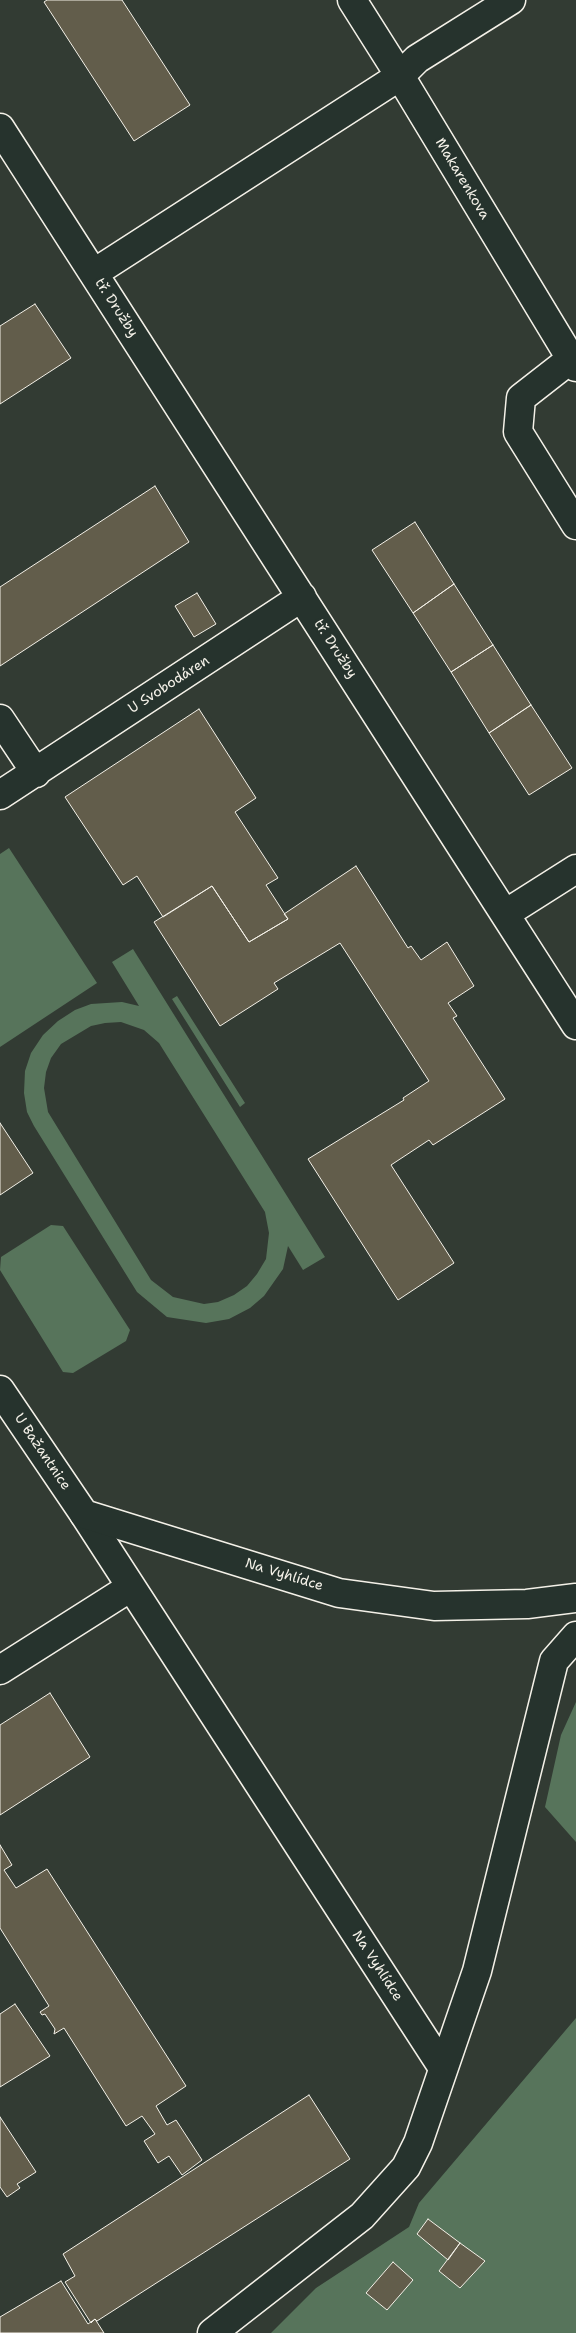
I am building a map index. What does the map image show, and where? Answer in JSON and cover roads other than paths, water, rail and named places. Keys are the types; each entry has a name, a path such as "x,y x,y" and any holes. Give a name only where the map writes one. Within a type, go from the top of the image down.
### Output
{"street":[{"name":"Makarenkova","path":"352,0 573,363 521,398 518,432 576,525"},
{"name":"tř. Družby","path":"94,273 400,76 417,59 511,0"},
{"name":"tř. Družby","path":"0,128 576,1025"},
{"name":"U Svobodáren","path":"0,795 302,597"},
{"path":"0,719 36,773"},
{"path":"505,914 576,869"},
{"name":"U Bažantnice","path":"0,1390 84,1514"},
{"name":"Na Vyhlídce","path":"84,1514 443,2068"},
{"name":"Na Vyhlídce","path":"84,1514 339,1593 434,1606 527,1604 576,1598"},
{"path":"0,1670 131,1587"},
{"path":"212,2333 362,2216 406,2167 418,2143 477,1971 554,1661 576,1636"}]}
